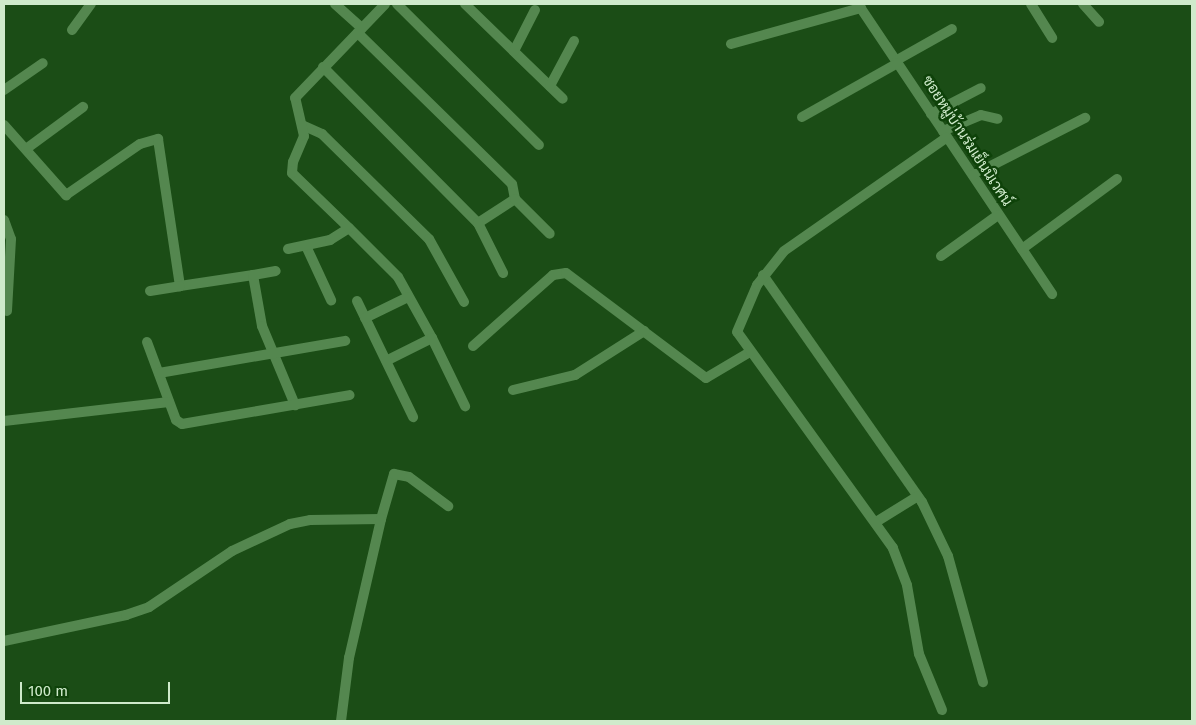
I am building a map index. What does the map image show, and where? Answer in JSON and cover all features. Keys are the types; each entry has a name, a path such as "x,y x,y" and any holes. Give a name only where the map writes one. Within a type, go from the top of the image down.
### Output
{"street":[{"path":"72,30 91,4"},
{"path":"335,4 512,184 515,199 550,234"},
{"path":"384,4 295,98 304,136 293,162 292,173 398,277 432,338 464,406"},
{"path":"397,4 539,145"},
{"path":"465,4 563,99"},
{"path":"1031,4 1052,38"},
{"path":"1083,4 1091,17 1099,22"},
{"path":"731,44 859,6"},
{"name":"ซอยหมู่บ้านร่มเย็นนิเวศน์","path":"859,6 1052,294"},
{"path":"514,51 535,10"},
{"path":"802,117 952,29"},
{"path":"550,86 574,40"},
{"path":"4,90 43,63"},
{"path":"323,67 478,223 503,272"},
{"path":"931,114 981,88"},
{"path":"26,149 83,107"},
{"path":"942,710 919,654 901,564 876,522 738,336 737,328 763,275 784,251 796,241 945,134 981,115 998,119"},
{"path":"973,175 1085,118"},
{"path":"4,125 66,195 140,144 158,139 180,286"},
{"path":"302,125 322,134 429,239 464,302"},
{"path":"1022,249 1117,179"},
{"path":"478,223 515,199"},
{"path":"941,256 998,215"},
{"path":"4,220 11,239 7,312"},
{"path":"288,249 341,236 349,228"},
{"path":"306,246 331,300"},
{"path":"150,292 276,271"},
{"path":"473,346 560,273 572,276 706,378 750,352"},
{"path":"252,274 257,308 272,352 295,405"},
{"path":"763,275 918,496 948,556 983,682"},
{"path":"366,318 408,297"},
{"path":"357,301 413,417"},
{"path":"513,390 575,375 644,331"},
{"path":"386,361 432,338"},
{"path":"159,373 344,341"},
{"path":"147,342 176,420 182,424 350,395"},
{"path":"4,421 169,402"},
{"path":"341,721 349,658 381,519 394,474 409,477 448,506"},
{"path":"876,522 918,496"},
{"path":"4,641 126,615 149,607 232,551 290,524 310,520 381,519"}]}
